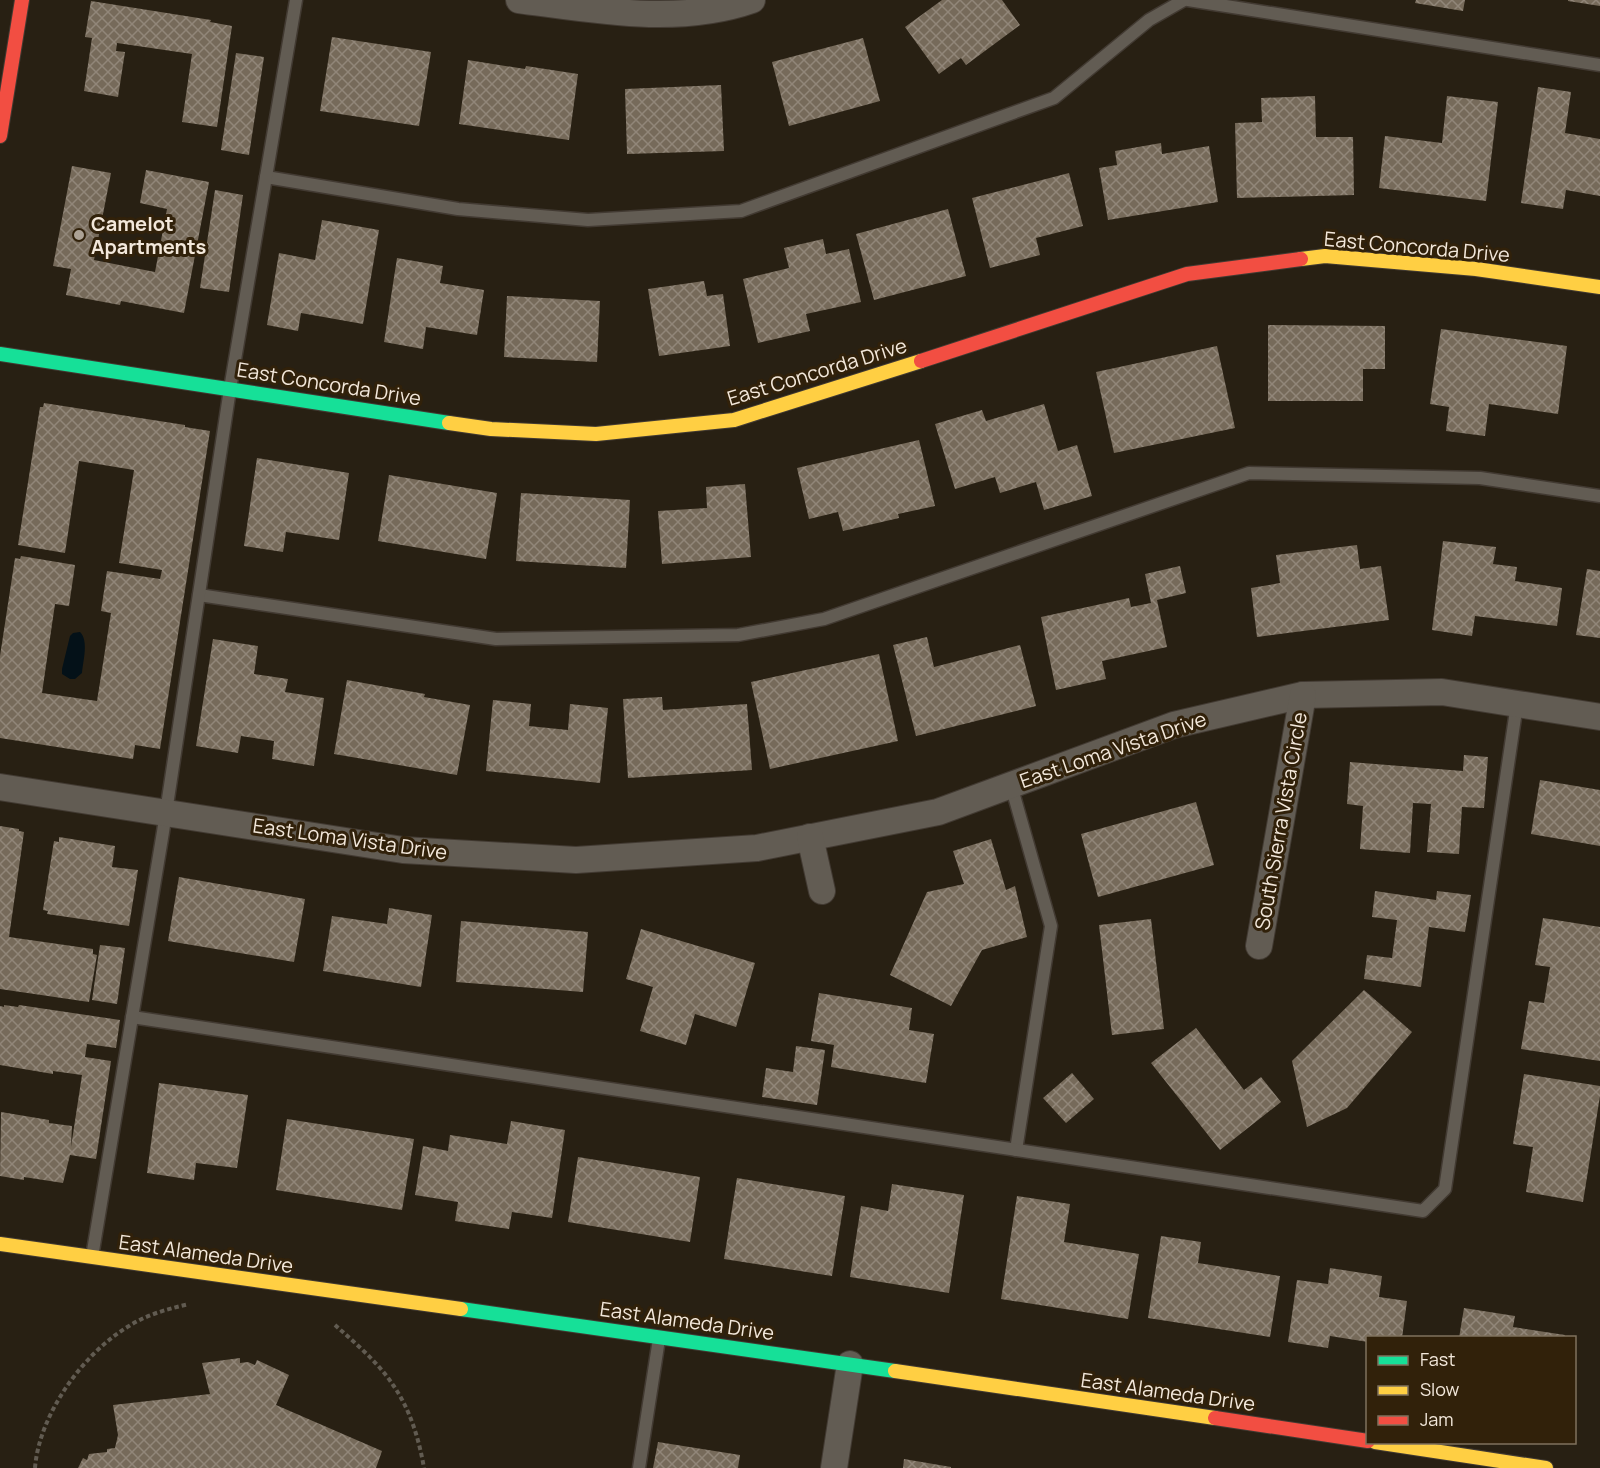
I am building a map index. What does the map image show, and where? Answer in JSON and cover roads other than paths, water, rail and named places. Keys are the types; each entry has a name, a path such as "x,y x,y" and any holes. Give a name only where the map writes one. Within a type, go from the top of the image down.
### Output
{"street":[{"path":"519,0 623,14 741,4 752,0"},
{"path":"0,136 17,1"},
{"name":"East Concorda Drive","path":"0,354 491,429 596,434 734,420 1187,274 1325,256 1476,269 1600,287"},
{"name":"East Loma Vista Drive","path":"0,787 403,850 576,860 757,848 938,812 1174,725 1303,695 1442,692 1600,717"},
{"name":"South Sierra Vista Circle","path":"1259,946 1303,695"},
{"path":"810,837 822,891"},
{"name":"East Alameda Drive","path":"0,1244 850,1364 1366,1441"},
{"path":"834,1468 850,1364"},
{"path":"1383,1444 1546,1468"}],"lane":[{"path":"92,1257 166,813 230,389 296,0"},
{"path":"266,177 458,209 588,220 741,211 1054,98 1149,20 1186,0 1600,65"},
{"path":"199,595 496,639 738,634 824,619 1249,473 1480,477 1600,496"},
{"path":"132,1017 1423,1211 1445,1189 1517,704"},
{"path":"1011,785 1051,926 1016,1150"},
{"path":"639,1468 659,1337"}],"place":[{"name":"Camelot Apartments","path":"79,235"}]}
